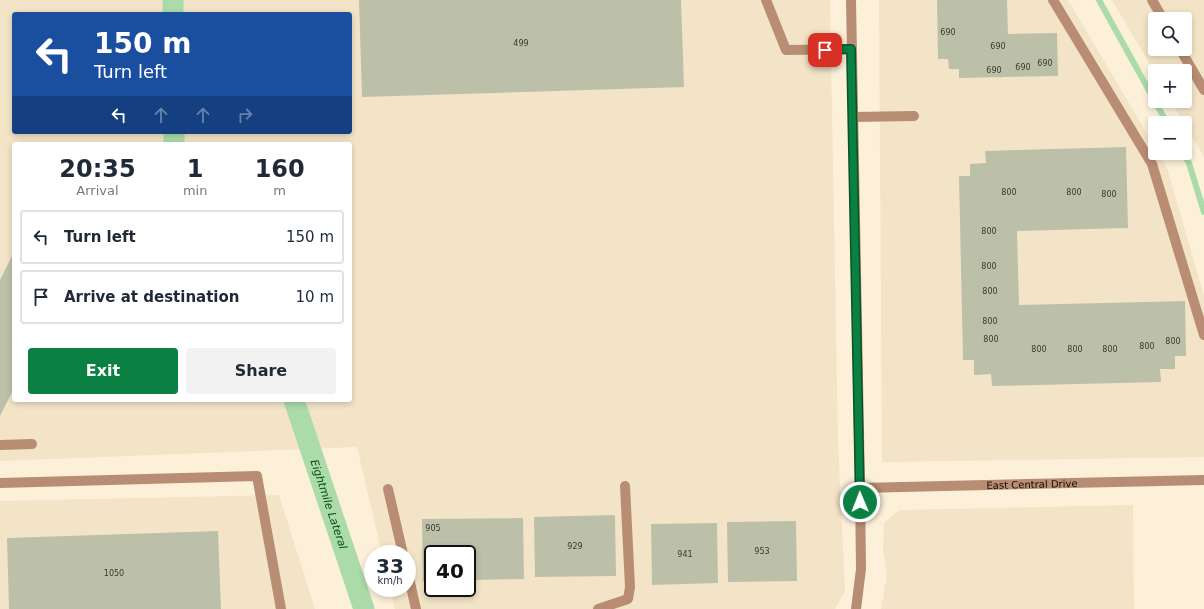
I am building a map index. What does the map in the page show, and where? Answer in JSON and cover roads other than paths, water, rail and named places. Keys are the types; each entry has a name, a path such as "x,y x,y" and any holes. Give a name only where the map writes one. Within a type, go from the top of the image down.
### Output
{"street":[{"path":"766,0 786,50 851,49"},
{"path":"851,0 861,569 856,609"},
{"path":"1053,0 1152,164 1204,334"},
{"path":"1152,0 1159,12"},
{"path":"1184,56 1204,90"},
{"path":"853,117 914,116"},
{"path":"0,445 32,444"},
{"path":"0,483 257,476 281,609"},
{"name":"East Central Drive","path":"860,488 1204,480"},
{"path":"598,609 629,604 630,587 625,486"},
{"path":"388,489 401,545"},
{"path":"413,597 416,609"}],"waterway":[{"name":"Eightmile Lateral","path":"173,0 173,12"},
{"path":"1099,0 1163,116"},
{"name":"Eightmile Lateral","path":"174,134 174,142"},
{"path":"1187,160 1204,212"},
{"name":"Eightmile Lateral","path":"295,402 364,609"}]}
